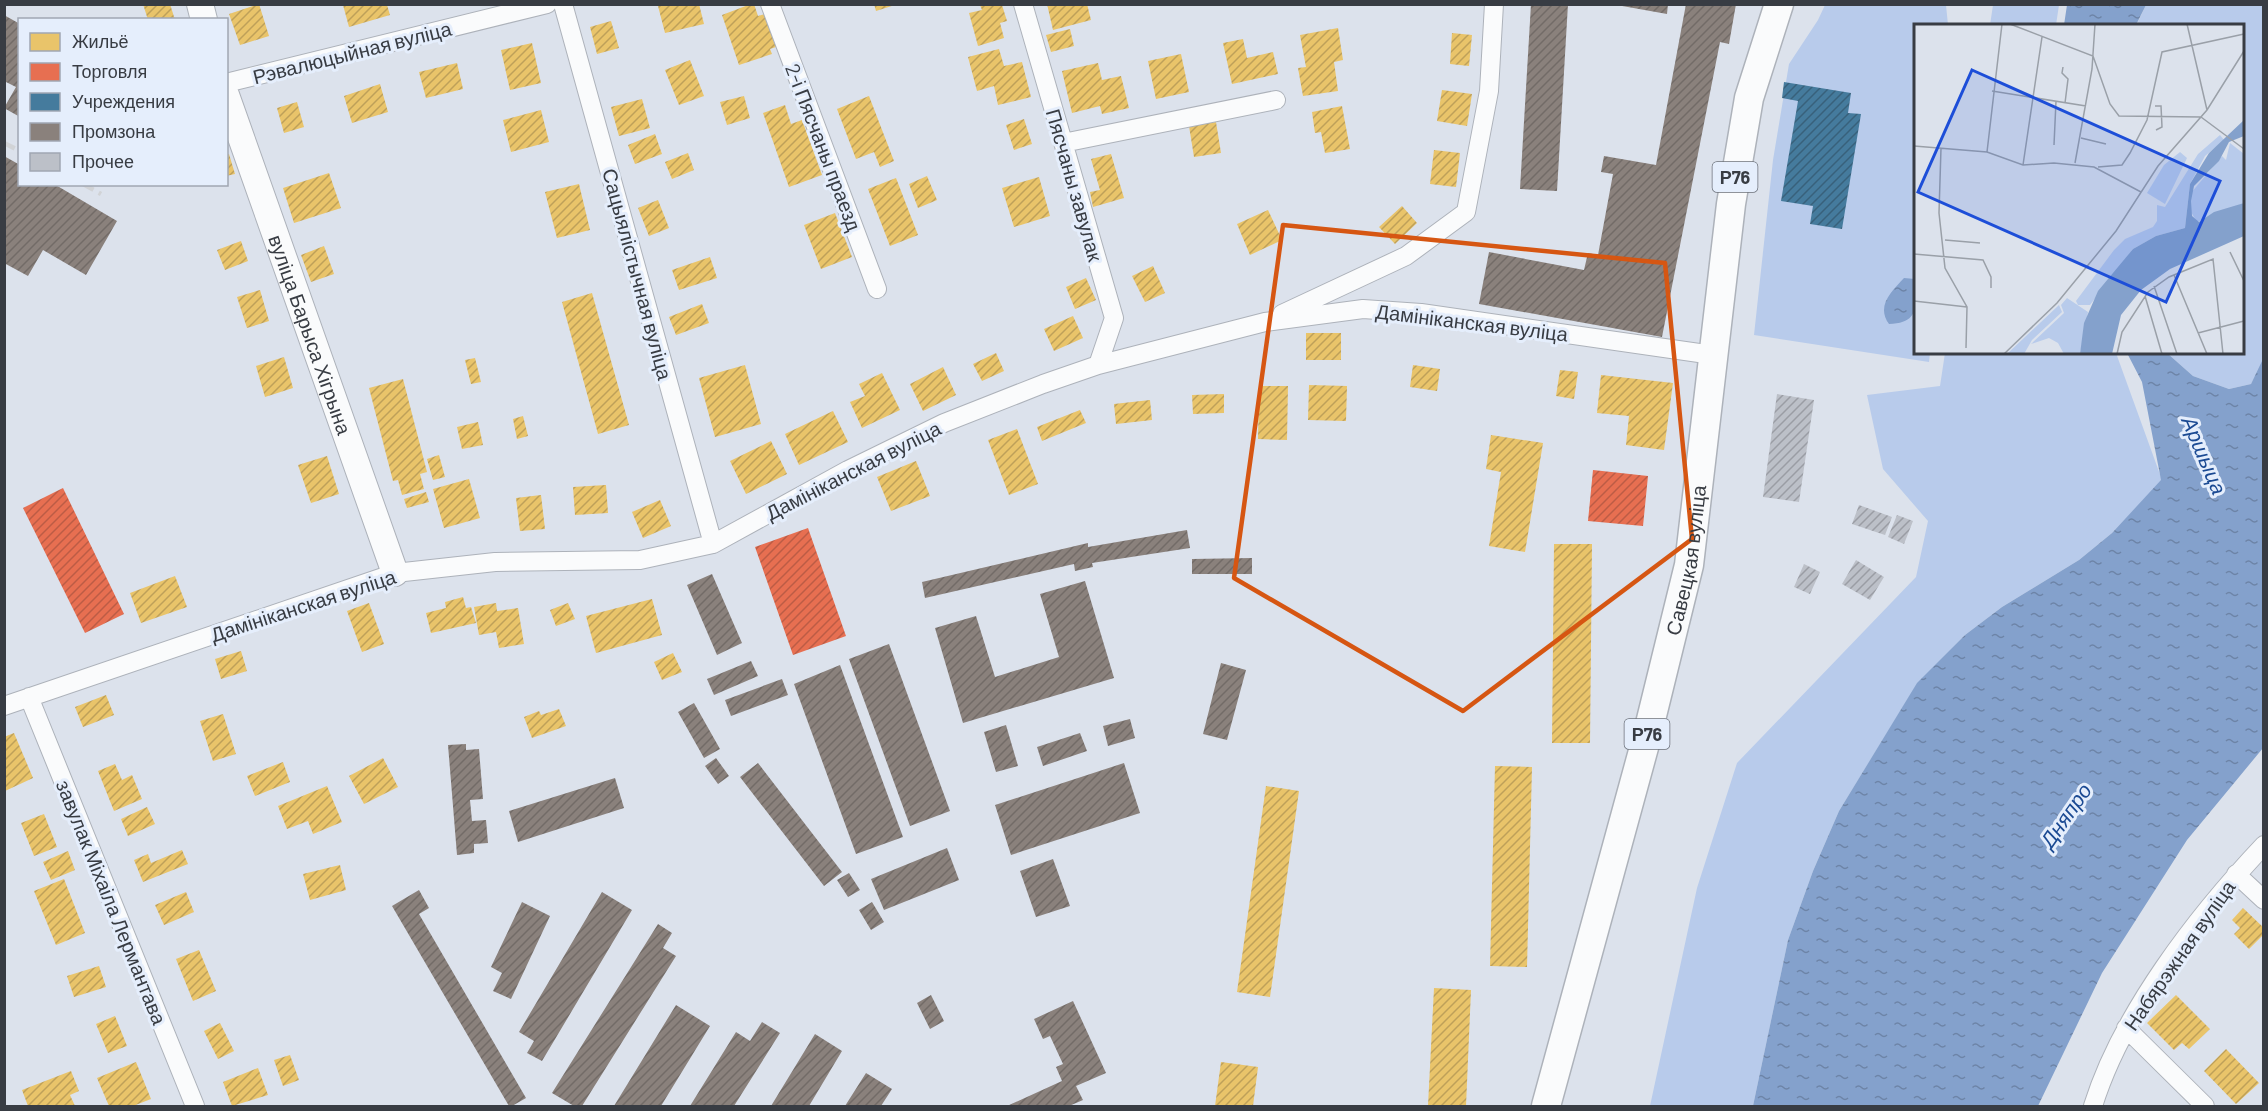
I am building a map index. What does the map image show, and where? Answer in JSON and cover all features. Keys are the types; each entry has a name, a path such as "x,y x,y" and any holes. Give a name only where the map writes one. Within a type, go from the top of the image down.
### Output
{"main road":[{"name":"Савецкая вуліца","path":"1546,1107 1646,740 1689,565 1731,204 1749,98 1779,4"}],"street":[{"name":"Рэвалюцыйная вуліца","path":"228,83 547,4"},
{"name":"Сацыялістычная вуліца","path":"563,4 713,544"},
{"name":"2-і Пясчаны праезд","path":"770,4 878,289"},
{"name":"Пясчаны завулак","path":"1023,4 1114,318 1098,365"},
{"path":"1265,322 1406,256 1466,212 1489,91 1494,4"},
{"path":"1063,143 1276,100"},
{"name":"вуліца Барыса Хігрына","path":"228,101 395,573"},
{"name":"Дамініканская вуліца","path":"4,706 395,573 495,562 640,560 713,544 848,470 944,423 1042,384 1098,365 1265,322 1363,309 1421,313 1713,355"},
{"name":"завулак Міхаіла Лермантава","path":"29,697 195,1107"},
{"name":"Набярэжная вуліца","path":"2093,1107 2126,1028 2208,907 2264,845"},
{"path":"2236,874 2264,900"},
{"path":"2126,1028 2205,1107"}],"highlighted area":[{"path":"1283,225 1665,263 1692,539 1463,711 1234,578"}],"shaded area":[{"path":"1825,5 1946,5 1948,24 1914,24 1914,354 1930,354 1929,362 1754,335 1773,160 1789,64 1818,20"},
{"path":"1993,5 2059,5 2056,24 1990,24"},
{"path":"2146,5 2263,5 2264,359 2251,384 2229,389 2193,376 2168,354 2244,354 2244,24 2137,24"},
{"path":"1945,354 2116,354 2162,480 2112,533 2079,560 2002,607 1965,635 1917,684 1839,811 1813,871 1788,940 1753,1106 1650,1106 1697,888 1737,763 1916,577 1928,521 1883,469 1867,395 1940,386"}],"water":[{"path":"2067,4 2146,5 2136,24 2064,24"},
{"path":"1904,278 1914,279 1912,316 1899,323 1889,324 1884,311 1890,294"},
{"path":"2128,354 2168,354 2193,376 2229,389 2251,384 2263,359 2263,748 2187,840 2102,973 2038,1106 1753,1106 1788,940 1813,871 1839,811 1917,683 1965,635 2002,607 2079,560 2112,533 2161,480 2142,382"}],"building: Жильё":[{"path":"143,4 170,4 174,18 147,18"},
{"path":"259,4 269,36 240,45 229,14"},
{"path":"699,4 704,24 665,33 658,6"},
{"path":"754,4 758,16 765,14 776,47 770,49 772,54 739,65 722,15"},
{"path":"874,4 895,4 895,5 876,11"},
{"path":"1047,4 1087,4 1091,20 1053,30"},
{"path":"343,5 387,5 390,15 349,27"},
{"path":"980,5 1002,5 1007,21 1000,23 1004,38 978,46 969,13 982,10"},
{"path":"611,21 619,48 597,54 590,27"},
{"path":"1338,28 1343,60 1334,62 1338,91 1303,96 1298,68 1306,67 1300,35"},
{"path":"1070,29 1074,46 1051,52 1046,35"},
{"path":"1452,33 1472,35 1469,66 1450,64"},
{"path":"1243,39 1247,58 1273,52 1278,74 1232,84 1223,43"},
{"path":"532,43 541,83 510,90 501,50"},
{"path":"999,49 1004,66 1022,62 1031,97 998,105 994,86 977,91 968,57"},
{"path":"1181,54 1189,92 1156,99 1148,61"},
{"path":"690,60 704,96 679,105 665,70"},
{"path":"457,63 463,89 426,98 419,72"},
{"path":"1098,63 1102,80 1121,76 1129,108 1102,114 1100,106 1072,113 1062,71"},
{"path":"380,84 388,112 352,123 344,96"},
{"path":"1442,90 1472,94 1467,126 1437,121"},
{"path":"744,96 750,118 727,125 720,102"},
{"path":"869,96 894,161 880,167 874,152 856,159 837,109"},
{"path":"642,99 650,128 619,136 611,107"},
{"path":"297,102 304,127 284,133 277,108"},
{"path":"785,105 791,124 802,120 822,175 789,187 763,113"},
{"path":"1342,106 1350,149 1325,153 1321,132 1315,133 1312,112"},
{"path":"541,110 549,142 511,152 503,120"},
{"path":"1024,119 1032,144 1014,150 1006,125"},
{"path":"1216,122 1221,153 1194,157 1189,126"},
{"path":"655,134 662,154 635,164 628,145"},
{"path":"1434,150 1460,153 1456,187 1430,184"},
{"path":"688,153 694,170 672,179 665,162"},
{"path":"228,154 235,174 228,176"},
{"path":"1111,154 1124,198 1093,207 1090,192 1100,190 1091,159"},
{"path":"329,173 341,208 294,223 283,188"},
{"path":"927,176 937,200 918,208 909,184"},
{"path":"1039,177 1050,216 1014,227 1002,188"},
{"path":"896,178 918,235 890,246 868,189"},
{"path":"579,184 590,230 557,238 545,192"},
{"path":"658,200 669,228 649,236 638,208"},
{"path":"1402,206 1417,223 1395,244 1379,227"},
{"path":"1268,210 1282,240 1250,255 1237,224"},
{"path":"835,213 852,257 821,269 804,225"},
{"path":"241,241 248,261 225,270 217,250"},
{"path":"324,246 334,274 311,282 301,255"},
{"path":"710,257 717,278 679,290 672,270"},
{"path":"1153,266 1165,293 1145,302 1132,276"},
{"path":"1086,278 1096,300 1075,309 1066,287"},
{"path":"260,290 269,321 247,328 237,297"},
{"path":"592,293 629,425 598,434 562,302"},
{"path":"702,304 709,323 676,335 669,317"},
{"path":"1073,316 1083,338 1054,351 1044,329"},
{"path":"1306,333 1341,333 1341,360 1306,360"},
{"path":"996,353 1004,371 982,381 973,364"},
{"path":"284,357 293,388 265,397 256,366"},
{"path":"475,358 481,382 471,384 465,360"},
{"path":"745,365 761,424 715,437 699,378"},
{"path":"1413,365 1440,369 1437,391 1410,387"},
{"path":"943,367 956,395 923,411 910,384"},
{"path":"1560,370 1578,372 1574,399 1556,396"},
{"path":"882,373 900,410 862,428 850,402 865,396 859,384"},
{"path":"1601,375 1673,383 1664,450 1626,445 1629,416 1597,413"},
{"path":"403,379 427,472 420,474 424,489 402,495 398,480 393,481 369,388"},
{"path":"1309,385 1347,386 1346,421 1308,420"},
{"path":"1259,386 1288,386 1287,440 1258,439"},
{"path":"1224,394 1224,413 1193,414 1192,395"},
{"path":"1150,400 1152,420 1116,424 1114,404"},
{"path":"1080,410 1086,423 1042,441 1037,427"},
{"path":"833,411 848,442 799,465 785,434"},
{"path":"523,416 528,436 517,439 513,419"},
{"path":"478,422 483,445 462,449 457,427"},
{"path":"1017,429 1038,484 1009,495 988,440"},
{"path":"1491,435 1543,443 1525,552 1489,546 1501,472 1486,469"},
{"path":"771,441 787,474 746,494 730,461"},
{"path":"439,455 445,477 433,480 427,459"},
{"path":"327,456 339,494 311,503 298,465"},
{"path":"916,461 930,496 891,511 877,477"},
{"path":"469,479 480,518 444,528 433,489"},
{"path":"606,485 608,513 575,515 573,487"},
{"path":"426,492 429,502 407,508 404,499"},
{"path":"541,495 545,529 520,531 516,498"},
{"path":"660,500 671,526 643,538 632,512"},
{"path":"1554,544 1592,544 1590,743 1552,743"},
{"path":"175,576 187,607 141,623 130,593"},
{"path":"463,597 466,608 471,607 476,623 431,633 426,613 446,608 445,602"},
{"path":"652,599 662,635 596,653 586,616"},
{"path":"369,603 384,644 362,652 347,611"},
{"path":"496,603 497,611 518,608 524,644 499,648 496,632 479,635 474,607"},
{"path":"568,603 575,619 556,626 550,610"},
{"path":"241,651 247,671 221,679 215,659"},
{"path":"673,653 682,672 662,680 654,662"},
{"path":"106,695 114,715 83,727 75,707"},
{"path":"559,709 566,726 532,738 524,717 539,711 541,715"},
{"path":"223,714 236,754 213,761 200,721"},
{"path":"14,733 33,778 5,791 4,737"},
{"path":"383,758 398,787 364,804 349,776"},
{"path":"283,762 290,782 255,796 247,776"},
{"path":"115,764 122,780 132,775 142,799 114,811 98,771"},
{"path":"1495,766 1532,767 1527,967 1490,966"},
{"path":"327,786 342,822 313,834 308,821 287,829 278,806"},
{"path":"1266,786 1299,791 1270,997 1237,992"},
{"path":"147,807 155,824 128,836 121,819"},
{"path":"44,814 57,847 34,856 21,823"},
{"path":"182,850 188,864 143,882 134,860 148,854 151,863"},
{"path":"68,851 75,870 51,880 43,862"},
{"path":"340,865 346,890 310,900 303,874"},
{"path":"64,879 85,933 56,945 34,891"},
{"path":"186,892 194,912 164,925 155,905"},
{"path":"2243,908 2264,928 2264,934 2249,949 2234,934 2240,928 2232,920"},
{"path":"199,950 216,991 193,1001 176,959"},
{"path":"99,966 106,987 74,997 67,976"},
{"path":"1434,988 1471,990 1466,1106 1428,1106"},
{"path":"2176,995 2210,1029 2189,1049 2182,1043 2174,1050 2147,1023"},
{"path":"115,1016 127,1046 108,1053 96,1024"},
{"path":"220,1023 234,1051 218,1059 204,1031"},
{"path":"2226,1049 2259,1083 2236,1104 2204,1071"},
{"path":"290,1055 299,1080 283,1086 274,1060"},
{"path":"136,1062 151,1099 133,1106 109,1106 97,1078"},
{"path":"1221,1062 1258,1067 1253,1106 1215,1106"},
{"path":"258,1068 268,1095 232,1106 223,1082"},
{"path":"71,1071 79,1091 70,1095 75,1106 28,1106 22,1090"}],"building: Торговля":[{"path":"1593,470 1648,476 1643,526 1588,521"},
{"path":"63,488 124,614 85,633 23,508"},
{"path":"808,528 846,636 793,655 755,547"}],"building: Учреждения":[{"path":"1784,82 1851,93 1848,113 1861,114 1842,229 1810,224 1813,206 1781,201 1798,101 1782,98"}],"building: Промзона":[{"path":"1531,4 1568,4 1557,191 1520,189"},
{"path":"1611,4 1668,4 1667,14"},
{"path":"1686,4 1736,4 1729,44 1720,42 1662,337 1479,304 1489,252 1584,270 1588,253 1598,255 1613,174 1601,172 1604,156 1656,165"},
{"path":"4,15 18,23 18,116 4,108 16,87 4,81"},
{"path":"4,156 18,164 18,186 57,186 117,221 86,275 43,250 28,276 4,263"},
{"path":"1187,530 1190,548 1092,563 1093,567 1075,571 1074,564 925,598 922,582 1088,543 1088,547"},
{"path":"1252,558 1252,574 1192,574 1192,559"},
{"path":"712,574 742,643 717,655 687,585"},
{"path":"1085,581 1114,678 963,723 935,628 976,616 995,677 1059,657 1040,594"},
{"path":"889,644 950,811 910,826 849,659"},
{"path":"751,661 758,676 714,695 707,679"},
{"path":"1221,663 1246,670 1227,740 1203,734"},
{"path":"840,665 903,837 856,854 794,684"},
{"path":"782,679 788,695 731,716 725,700"},
{"path":"694,703 720,749 704,758 678,712"},
{"path":"1130,719 1135,738 1108,746 1103,726"},
{"path":"1006,725 1018,766 996,772 984,732"},
{"path":"1080,733 1087,751 1043,766 1037,747"},
{"path":"466,744 466,750 479,749 483,799 470,800 472,821 486,820 488,843 474,844 474,853 457,855 448,745"},
{"path":"716,758 729,776 718,784 705,766"},
{"path":"758,763 842,872 824,886 740,777"},
{"path":"1124,763 1140,813 1011,855 995,805"},
{"path":"615,778 624,808 518,842 509,811"},
{"path":"947,848 959,880 884,910 871,879"},
{"path":"1053,859 1070,906 1036,917 1020,871"},
{"path":"849,873 860,890 848,897 837,880"},
{"path":"419,890 429,908 419,914 526,1098 512,1106 509,1106 392,906"},
{"path":"602,892 632,910 542,1061 527,1053 534,1041 519,1032"},
{"path":"522,902 550,916 511,999 493,991 502,973 491,967"},
{"path":"872,902 884,922 871,930 859,910"},
{"path":"658,924 672,933 663,948 676,956 582,1106 574,1106 552,1093"},
{"path":"931,995 944,1021 930,1029 917,1003"},
{"path":"1073,1001 1106,1073 1076,1086 1083,1100 1069,1106 1007,1106 1062,1081 1056,1067 1063,1064 1050,1036 1043,1039 1034,1019"},
{"path":"676,1005 710,1026 661,1106 614,1106"},
{"path":"762,1022 780,1033 734,1106 690,1106 736,1032 750,1041"},
{"path":"815,1034 842,1051 809,1106 771,1106"},
{"path":"866,1073 892,1089 881,1106 845,1106"}],"building: Прочее":[{"path":"1777,394 1814,400 1799,502 1763,497"},
{"path":"1859,505 1892,517 1885,535 1852,524"},
{"path":"1897,515 1913,521 1904,544 1888,537"},
{"path":"1856,560 1884,577 1870,600 1842,584"},
{"path":"1804,564 1820,572 1810,594 1794,587"}],"railway":[{"path":"4,143 18,150"},
{"path":"87,186 101,194"}],"water label":[{"name":"Аршыца","path":"2205,455"},
{"name":"Дняпро","path":"2065,815"}]}
